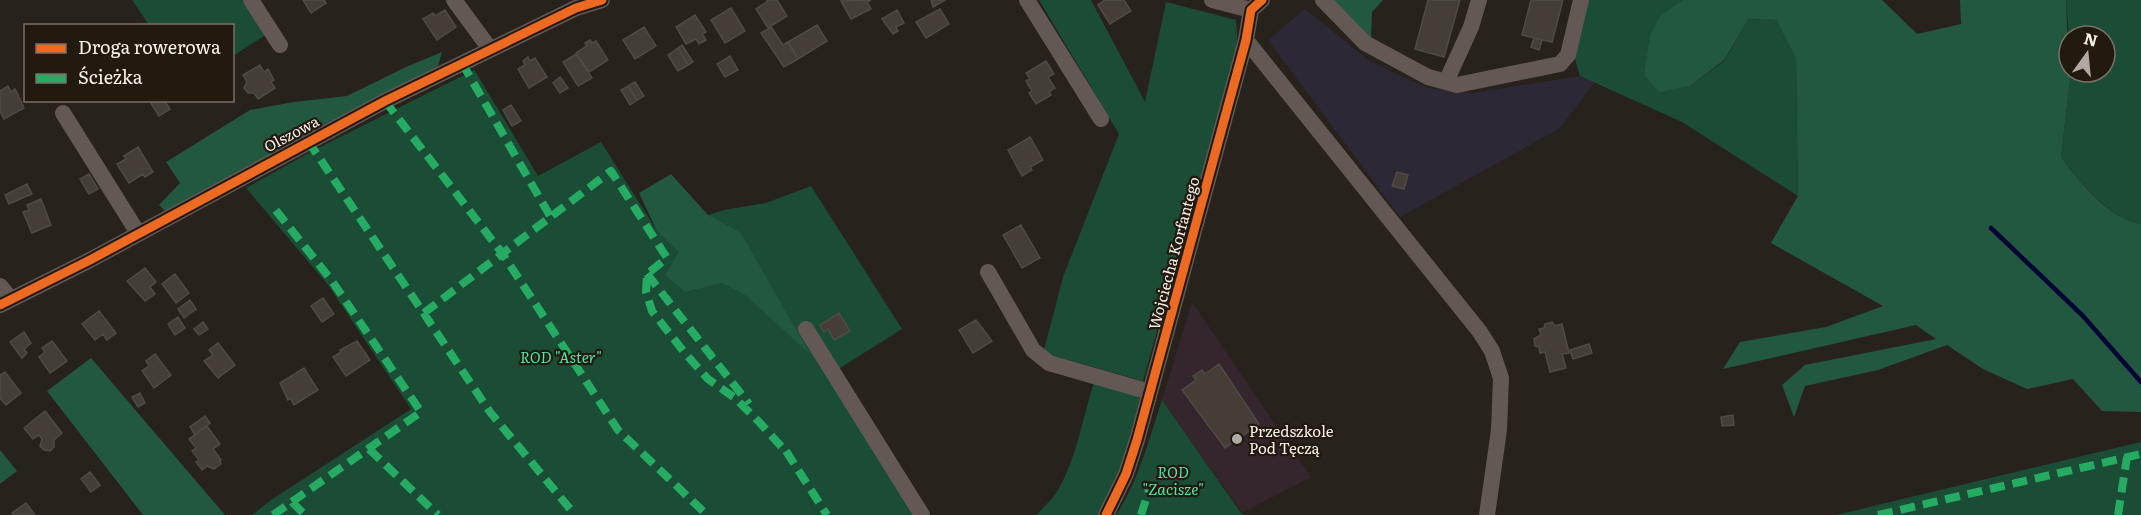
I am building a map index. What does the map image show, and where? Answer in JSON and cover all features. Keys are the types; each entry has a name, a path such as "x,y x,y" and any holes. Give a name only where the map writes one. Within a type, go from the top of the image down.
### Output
{"street":[{"path":"252,0 280,45"},
{"path":"454,0 490,50"},
{"name":"Olszowa","path":"4,297 138,233 308,141 490,50 576,8 602,0"},
{"path":"1027,0 1101,119"},
{"path":"1212,0 1257,5"},
{"path":"1323,0 1365,43 1428,77 1457,85 1560,64 1568,55 1581,0"},
{"path":"1446,82 1471,27 1479,0"},
{"name":"Wojciecha Korfantego","path":"1106,515 1126,474 1257,5"},
{"path":"1246,40 1480,332 1492,351 1501,378 1499,430 1487,515"},
{"path":"63,112 138,233"},
{"path":"988,272 1034,350 1049,363 1150,392"},
{"path":"806,328 922,515"}],"shaded area":[{"path":"1305,9 1371,62 1428,88 1473,93 1580,76 1595,82 1559,129 1400,217 1268,40"},
{"name":"Przedszkole Pod Tęczą","path":"1192,302 1311,477 1242,513 1162,400"}],"green space":[{"path":"132,0 245,0 267,34 234,55 234,24 148,24"},
{"path":"1039,0 1091,0 1145,102 1166,2 1236,20 1238,46 1143,381 1050,355 1044,350 1063,277 1119,134"},
{"path":"1332,0 1383,0 1372,12 1371,38"},
{"path":"1587,0 1683,0 1681,2 1690,86 1724,61 1749,19 1776,20 1796,59 1798,196 1682,122 1580,76 1574,56"},
{"path":"1683,0 1882,0 1917,34 1961,24 1960,0 2066,0 2067,24 2057,24 2057,84 2070,84 2061,157 2086,188 2106,207 2117,215 2141,224 2141,412 2102,411 2073,379 2027,389 1983,369 1947,345 1878,370 1805,386 1794,417 1782,385 1805,365 1936,339 1916,325 1723,369 1740,342 1826,327 1883,306 1771,243 1798,196 1796,59 1776,20 1749,19 1724,60 1690,86 1659,92 1644,75 1650,35 1661,15"},
{"path":"2066,0 2141,0 2141,224 2117,215 2106,207 2086,188 2061,157 2070,84 2117,84 2117,24 2068,24"},
{"path":"442,52 438,66 167,213 159,205 180,183 166,162 250,110 347,96"},
{"name":"ROD \"Aster\"","path":"472,66 538,176 601,142 657,231 724,210 766,203 811,186 902,329 837,370 916,515 252,515 271,500 411,409 328,285 246,188 314,150 474,70"},
{"path":"671,174 708,215 741,233 810,354 745,295 722,283 685,292 665,275 679,252 657,231 639,193"},
{"path":"91,358 225,515 143,515 47,391"},
{"path":"1094,383 1142,397 1120,470 1098,515 1037,515 1056,493 1065,477 1075,451"},
{"name":"ROD \"Zacisze\"","path":"1162,400 1243,515 1116,515 1137,474"},
{"path":"2141,442 2141,515 1836,515"},
{"path":"0,450 17,471 0,484"}],"building":[{"path":"303,0 324,0 326,3 311,13"},
{"path":"767,0 777,0 787,16 768,28 756,9"},
{"path":"871,0 867,2 871,9 851,19 841,1"},
{"path":"931,0 945,0 933,7"},
{"path":"1105,0 1124,0 1131,11 1110,24 1098,5"},
{"path":"1428,0 1460,0 1444,57 1415,49"},
{"path":"1531,0 1563,0 1552,42 1522,35"},
{"path":"731,8 745,31 725,43 711,20"},
{"path":"940,9 949,24 926,38 916,22"},
{"path":"445,10 456,27 437,40 423,19"},
{"path":"897,10 904,23 896,27 898,31 893,34 882,19"},
{"path":"695,15 706,32 702,34 706,40 699,44 696,39 686,44 676,27"},
{"path":"817,25 827,41 798,59 788,42"},
{"path":"644,27 656,46 635,59 623,40"},
{"path":"771,27 783,45 788,42 798,59 784,67 761,33"},
{"path":"1534,38 1542,40 1539,50 1531,47"},
{"path":"590,40 592,43 596,41 608,60 589,72 576,53 587,46 585,43"},
{"path":"682,45 693,62 688,65 678,48"},
{"path":"678,48 688,65 678,71 668,55"},
{"path":"576,54 592,78 578,86 563,62"},
{"path":"730,56 738,70 725,77 717,64"},
{"path":"528,57 530,61 535,58 547,77 529,88 518,69 525,65 523,61"},
{"path":"1046,61 1054,74 1048,77 1055,88 1049,92 1051,95 1036,104 1029,93 1032,91 1026,81 1030,79 1026,73"},
{"path":"260,65 264,72 268,69 274,80 271,82 275,88 258,99 254,93 248,93 244,88 247,82 243,75"},
{"path":"560,77 568,88 560,93 553,83"},
{"path":"635,82 644,96 637,100 628,86"},
{"path":"8,86 11,92 15,89 24,108 4,119 0,111 0,91"},
{"path":"628,86 637,100 630,105 621,90"},
{"path":"150,102 165,102 170,109 159,116"},
{"path":"511,105 521,121 512,126 503,110"},
{"path":"1030,137 1043,160 1030,167 1032,170 1022,176 1008,150"},
{"path":"138,147 153,172 145,177 143,174 129,183 117,164 126,159 124,156"},
{"path":"1397,172 1408,175 1404,189 1392,186"},
{"path":"89,174 98,189 89,194 80,179"},
{"path":"27,184 32,194 9,204 5,195"},
{"path":"41,199 51,225 32,233 23,212 29,210 27,205"},
{"path":"1021,225 1040,258 1022,268 1003,235"},
{"path":"145,268 156,282 150,287 155,294 145,301 127,281"},
{"path":"175,274 189,293 176,303 162,284"},
{"path":"323,298 334,314 322,322 311,306"},
{"path":"190,300 196,309 184,318 178,309"},
{"path":"99,311 116,333 107,340 103,334 95,340 82,324"},
{"path":"839,313 850,331 834,340 828,329 824,332 820,325"},
{"path":"178,317 185,328 175,335 168,324"},
{"path":"976,320 992,341 973,353 959,330"},
{"path":"203,322 208,329 199,335 194,329"},
{"path":"1552,322 1555,326 1562,324 1569,353 1562,354 1566,368 1550,372 1545,352 1540,353 1539,347 1535,346 1534,339 1541,335 1539,329"},
{"path":"24,332 31,343 24,349 27,353 22,358 10,342"},
{"path":"52,341 67,361 50,373 39,357 45,352 42,348"},
{"path":"357,341 370,360 346,376 333,357 341,352 340,350"},
{"path":"218,343 235,365 218,378 204,361 213,355 209,350"},
{"path":"1589,344 1592,353 1573,359 1570,350"},
{"path":"155,354 171,375 154,388 142,371 149,366 146,361"},
{"name":"Przedszkole Pod Tęczą","path":"1219,364 1259,424 1225,448 1182,390 1196,380 1193,376 1202,370 1205,374"},
{"path":"304,368 318,390 294,405 290,398 288,400 280,383"},
{"path":"5,372 21,393 6,405 0,398 0,375"},
{"path":"140,393 145,403 138,407 132,397"},
{"path":"45,411 62,433 54,440 54,447 50,451 40,446 42,439 39,435 33,439 24,428"},
{"path":"1733,415 1734,425 1722,426 1721,417"},
{"path":"205,416 210,423 195,435 190,427"},
{"path":"207,426 220,444 213,449 221,460 221,464 214,469 207,466 202,470 196,462 199,460 192,451 196,448 189,439"},
{"path":"90,472 100,485 91,492 81,479"},
{"path":"26,503 35,515 14,515 12,513"}],"waterway":[{"path":"1991,228 2083,316 2141,382"}],"marked path":[{"path":"462,63 550,216"},
{"path":"385,101 502,253 618,430 707,515"},
{"path":"308,141 490,412 575,515"},
{"path":"424,313 611,171 667,258 647,274 646,292 652,311 708,379 735,398 789,455"},
{"path":"273,515 421,412 332,281 274,208"},
{"path":"647,274 749,404"},
{"path":"369,449 438,515"},
{"path":"786,451 827,515"},
{"path":"1878,515 2141,454"},
{"path":"2118,515 2127,457"},
{"path":"1141,515 1149,490"},
{"path":"292,502 305,515"}],"cycle path":[{"path":"0,305 90,260 385,101 576,8 602,0"},
{"path":"1106,515 1126,474 1137,440 1246,40 1251,10 1262,0"}],"place":[{"name":"Przedszkole Pod Tęczą","path":"1237,439"}]}
